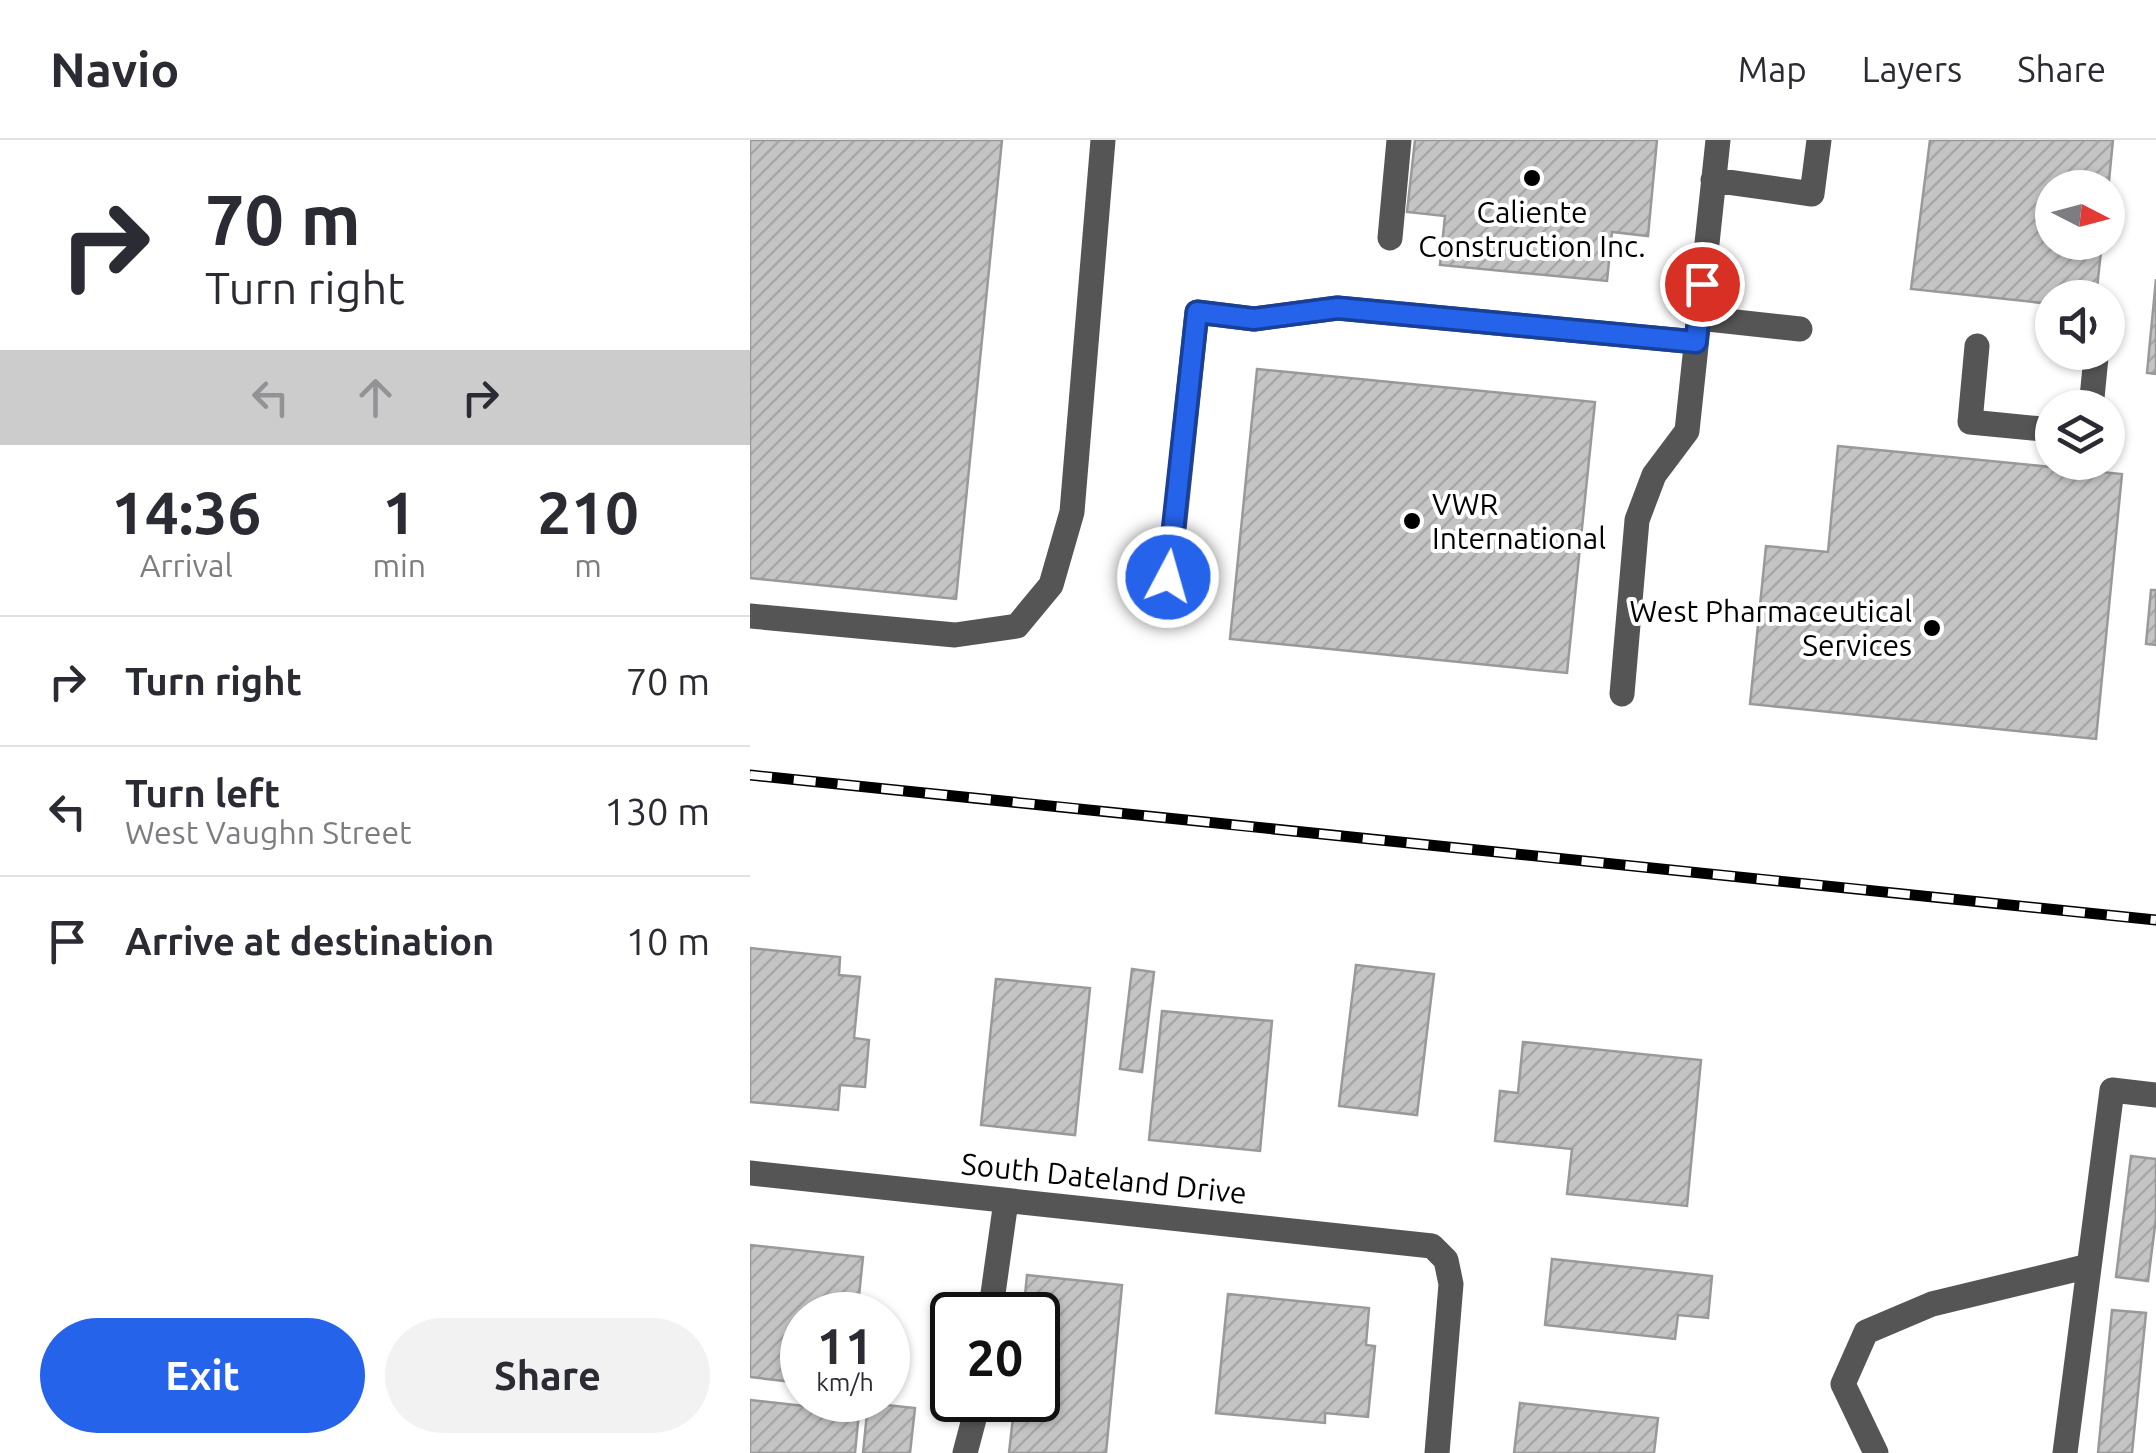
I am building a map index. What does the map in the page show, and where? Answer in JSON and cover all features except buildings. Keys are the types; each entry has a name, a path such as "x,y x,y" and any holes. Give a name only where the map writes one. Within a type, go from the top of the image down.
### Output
{"street":[{"path":"750,616 955,636 1017,626 1051,585 1072,512 1103,140"},
{"path":"1390,238 1399,140"},
{"path":"1622,694 1636,520 1654,475 1687,431 1718,140"},
{"path":"1714,180 1812,194 1819,140"},
{"path":"1168,577 1197,312 1254,319 1338,308 1698,330 1800,329"},
{"path":"1978,346 1970,422 2035,428"},
{"path":"2065,1453 2112,1090 2156,1095"},
{"name":"South Dateland Drive","path":"750,1173 1408,1240 1432,1246 1446,1260 1450,1320 1437,1453"},
{"path":"993,1292 1006,1201"},
{"path":"1876,1453 1842,1384 1866,1332 1932,1304 2089,1266"},
{"path":"966,1453 973,1422"}],"railway":[{"path":"750,775 2156,920"}],"place":[{"name":"Caliente Construction Inc.","path":"1532,178"},
{"name":"VWR International","path":"1412,521"},
{"name":"West Pharmaceutical Services","path":"1932,628"}],"route":[{"path":"1168,577 1197,312 1254,319 1338,308 1696,342 1702,284"}]}
